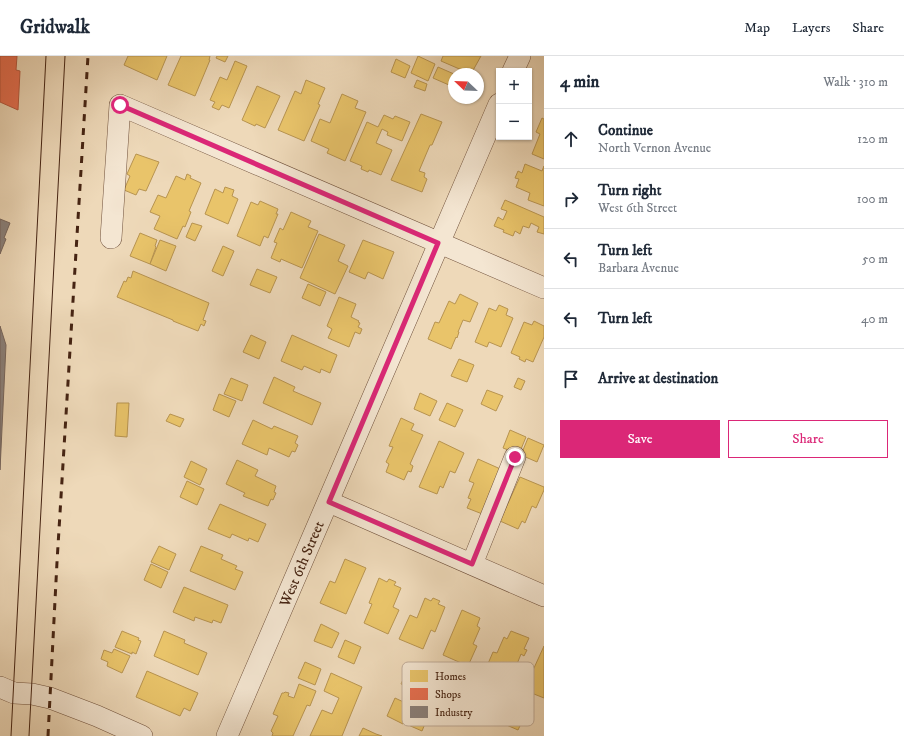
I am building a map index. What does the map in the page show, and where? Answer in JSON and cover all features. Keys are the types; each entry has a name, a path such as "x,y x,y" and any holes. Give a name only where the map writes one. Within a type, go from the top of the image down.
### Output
{"street":[{"path":"514,68 520,56"},
{"path":"110,238 120,105 544,288"},
{"name":"West 6th Street","path":"228,736 329,502 438,243 496,111"},
{"path":"472,564 515,457"},
{"path":"329,502 544,596"},
{"path":"0,687 14,693 32,694 50,698 97,716 142,736"}],"building: Homes":[{"path":"128,56 167,56 157,80 124,65"},
{"path":"181,56 210,56 210,60 195,96 168,85"},
{"path":"217,56 228,56 225,62 216,58"},
{"path":"418,56 435,64 428,81 411,73"},
{"path":"443,56 481,56 474,68 457,68 441,61"},
{"path":"396,59 410,66 405,78 391,72"},
{"path":"235,61 247,66 229,108 222,105 219,110 212,107 215,102 210,100 220,77 227,80"},
{"path":"438,67 448,71 448,85 433,78"},
{"path":"306,80 325,88 318,104 320,105 304,141 278,130 295,91 301,94"},
{"path":"417,80 427,84 425,91 414,87"},
{"path":"257,86 280,96 265,128 256,124 255,126 242,120"},
{"path":"342,94 358,101 355,108 366,112 345,161 327,153 329,149 311,141 320,119 330,123"},
{"path":"421,114 442,122 419,171 425,173 424,177 427,179 422,192 391,180"},
{"path":"384,115 393,119 395,116 410,122 402,141 387,135 388,132 382,129 376,143 392,150 381,175 369,170 368,172 361,169 362,166 350,161 367,122 378,127"},
{"path":"542,118 544,119 544,159 532,154 540,134 536,132"},
{"path":"136,154 159,162 146,191 139,189 136,195 124,190 130,176 127,174"},
{"path":"525,164 542,171 544,166 544,206 528,200 530,193 516,187 519,179 515,178 518,171 522,173"},
{"path":"187,174 191,176 190,178 201,183 189,211 191,212 185,227 183,226 177,239 154,229 160,216 150,212 158,195 166,198 176,176 185,180"},
{"path":"225,187 234,190 232,196 238,199 228,224 205,214 215,189 223,193"},
{"path":"505,200 544,217 544,234 537,232 539,227 531,223 529,228 523,226 520,234 515,231 513,236 494,226 498,217 503,220 507,211 501,209"},
{"path":"260,201 278,209 276,214 278,214 268,238 264,236 260,246 237,236 251,202 258,205"},
{"path":"291,212 311,221 308,227 318,231 302,268 281,259 280,262 271,258 277,243 274,242 280,228 283,230"},
{"path":"192,223 202,226 195,241 186,237"},
{"path":"140,233 157,240 150,264 130,256"},
{"path":"319,234 345,245 338,261 348,266 335,294 300,278"},
{"path":"160,240 176,246 166,271 150,264"},
{"path":"363,240 394,252 383,279 368,272 365,279 349,272"},
{"path":"223,246 234,251 223,276 212,271"},
{"path":"257,269 277,277 270,293 250,285"},
{"path":"133,271 209,303 203,320 206,321 204,326 201,324 198,331 117,297 124,281 126,282 128,277 131,278"},
{"path":"308,284 326,292 320,306 302,298"},
{"path":"460,294 478,303 470,322 463,320 457,338 456,337 451,349 428,339 435,322 439,323 449,301 455,304"},
{"path":"339,297 356,304 351,317 359,321 358,322 360,323 358,327 362,329 360,334 355,332 349,347 328,338 332,329 327,326"},
{"path":"499,305 508,309 506,315 513,318 501,347 489,342 487,347 475,342 489,308 496,311"},
{"path":"534,321 544,326 544,337 533,362 526,359 525,362 519,359 520,357 511,353 524,322 532,325"},
{"path":"251,335 266,342 259,359 243,352"},
{"path":"292,335 337,355 330,373 321,369 320,373 304,366 302,370 281,361"},
{"path":"459,359 474,365 467,382 451,376"},
{"path":"274,377 295,387 293,391 321,403 312,425 263,403"},
{"path":"231,378 248,385 242,401 224,394"},
{"path":"518,378 525,381 521,390 514,387"},
{"path":"487,390 503,396 496,411 481,404"},
{"path":"420,393 437,401 430,416 414,409"},
{"path":"219,394 236,401 229,417 213,410"},
{"path":"117,403 129,403 127,437 115,436"},
{"path":"447,403 463,410 455,427 439,420"},
{"path":"170,414 184,419 180,427 166,421"},
{"path":"401,418 414,424 411,430 423,435 410,464 413,466 411,472 408,471 404,480 386,472 389,464 386,462 393,447 389,446"},
{"path":"253,420 272,429 274,426 298,436 295,443 298,445 295,452 292,451 289,457 269,448 267,455 242,444"},
{"path":"510,430 526,437 519,454 503,448"},
{"path":"528,438 544,445 537,462 521,455"},
{"path":"439,441 464,453 455,473 450,471 443,488 440,486 437,494 419,487"},
{"path":"478,459 505,471 485,515 467,508 471,499 468,498 474,483 469,481"},
{"path":"237,460 258,470 255,476 276,486 274,492 276,493 268,506 243,496 245,493 226,484"},
{"path":"191,461 207,469 200,485 184,477"},
{"path":"520,477 544,487 544,490 536,508 532,506 525,523 522,521 518,529 500,521"},
{"path":"187,481 204,489 197,505 180,497"},
{"path":"220,504 266,524 258,542 249,538 248,541 232,534 230,538 208,529"},
{"path":"159,546 176,554 169,570 151,562"},
{"path":"201,546 223,555 221,559 237,566 235,569 243,572 235,590 190,571"},
{"path":"345,559 366,568 346,614 320,603 330,581 335,583"},
{"path":"151,564 168,572 161,588 144,580"},
{"path":"379,578 387,582 389,579 396,582 394,585 401,588 393,607 399,610 388,634 364,623 372,604 369,603"},
{"path":"184,587 228,605 221,623 213,620 212,623 195,617 194,621 173,612"},
{"path":"425,598 431,601 433,598 440,601 438,604 445,607 435,632 431,630 423,649 399,639 410,615 417,618"},
{"path":"462,610 480,618 477,626 480,628 473,644 477,646 470,662 459,662 443,655"},
{"path":"321,624 339,633 332,648 314,641"},
{"path":"122,631 139,638 138,640 141,641 136,654 132,652 132,654 115,647"},
{"path":"164,631 185,640 184,643 207,653 198,675 154,656"},
{"path":"511,631 529,638 524,649 527,650 524,656 521,654 518,662 489,662 493,652 497,653 504,637 507,639"},
{"path":"345,640 361,647 354,664 338,657"},
{"path":"544,646 544,698 534,694 534,668"},
{"path":"114,649 130,656 122,673 107,666 108,662 101,659 104,650 112,653"},
{"path":"305,662 321,669 315,685 298,678"},
{"path":"147,671 198,693 190,711 184,708 180,716 136,697"},
{"path":"331,673 362,687 342,736 310,736 322,710 332,714 339,698 324,691"},
{"path":"299,684 316,691 310,706 307,705 293,736 272,736 273,733 271,731 278,716 273,714 282,693 289,693 288,696 294,698"},
{"path":"395,698 402,701 402,724 387,716"},
{"path":"411,726 424,726 422,731"},
{"path":"509,726 520,726 518,730"},
{"path":"363,728 376,734 382,736 359,736"}],"building: Shops":[{"path":"0,56 17,56 16,70 20,71 18,110 0,102"}],"building: Industry":[{"path":"0,219 10,223 0,254"},
{"path":"0,326 6,345 0,470"}],"tram line":[{"path":"11,736 46,56"},
{"path":"29,736 65,56"}],"railway":[{"path":"48,736 57,562 88,56"}],"route":[{"path":"120,105 438,243 329,502 472,564 515,457"}]}
